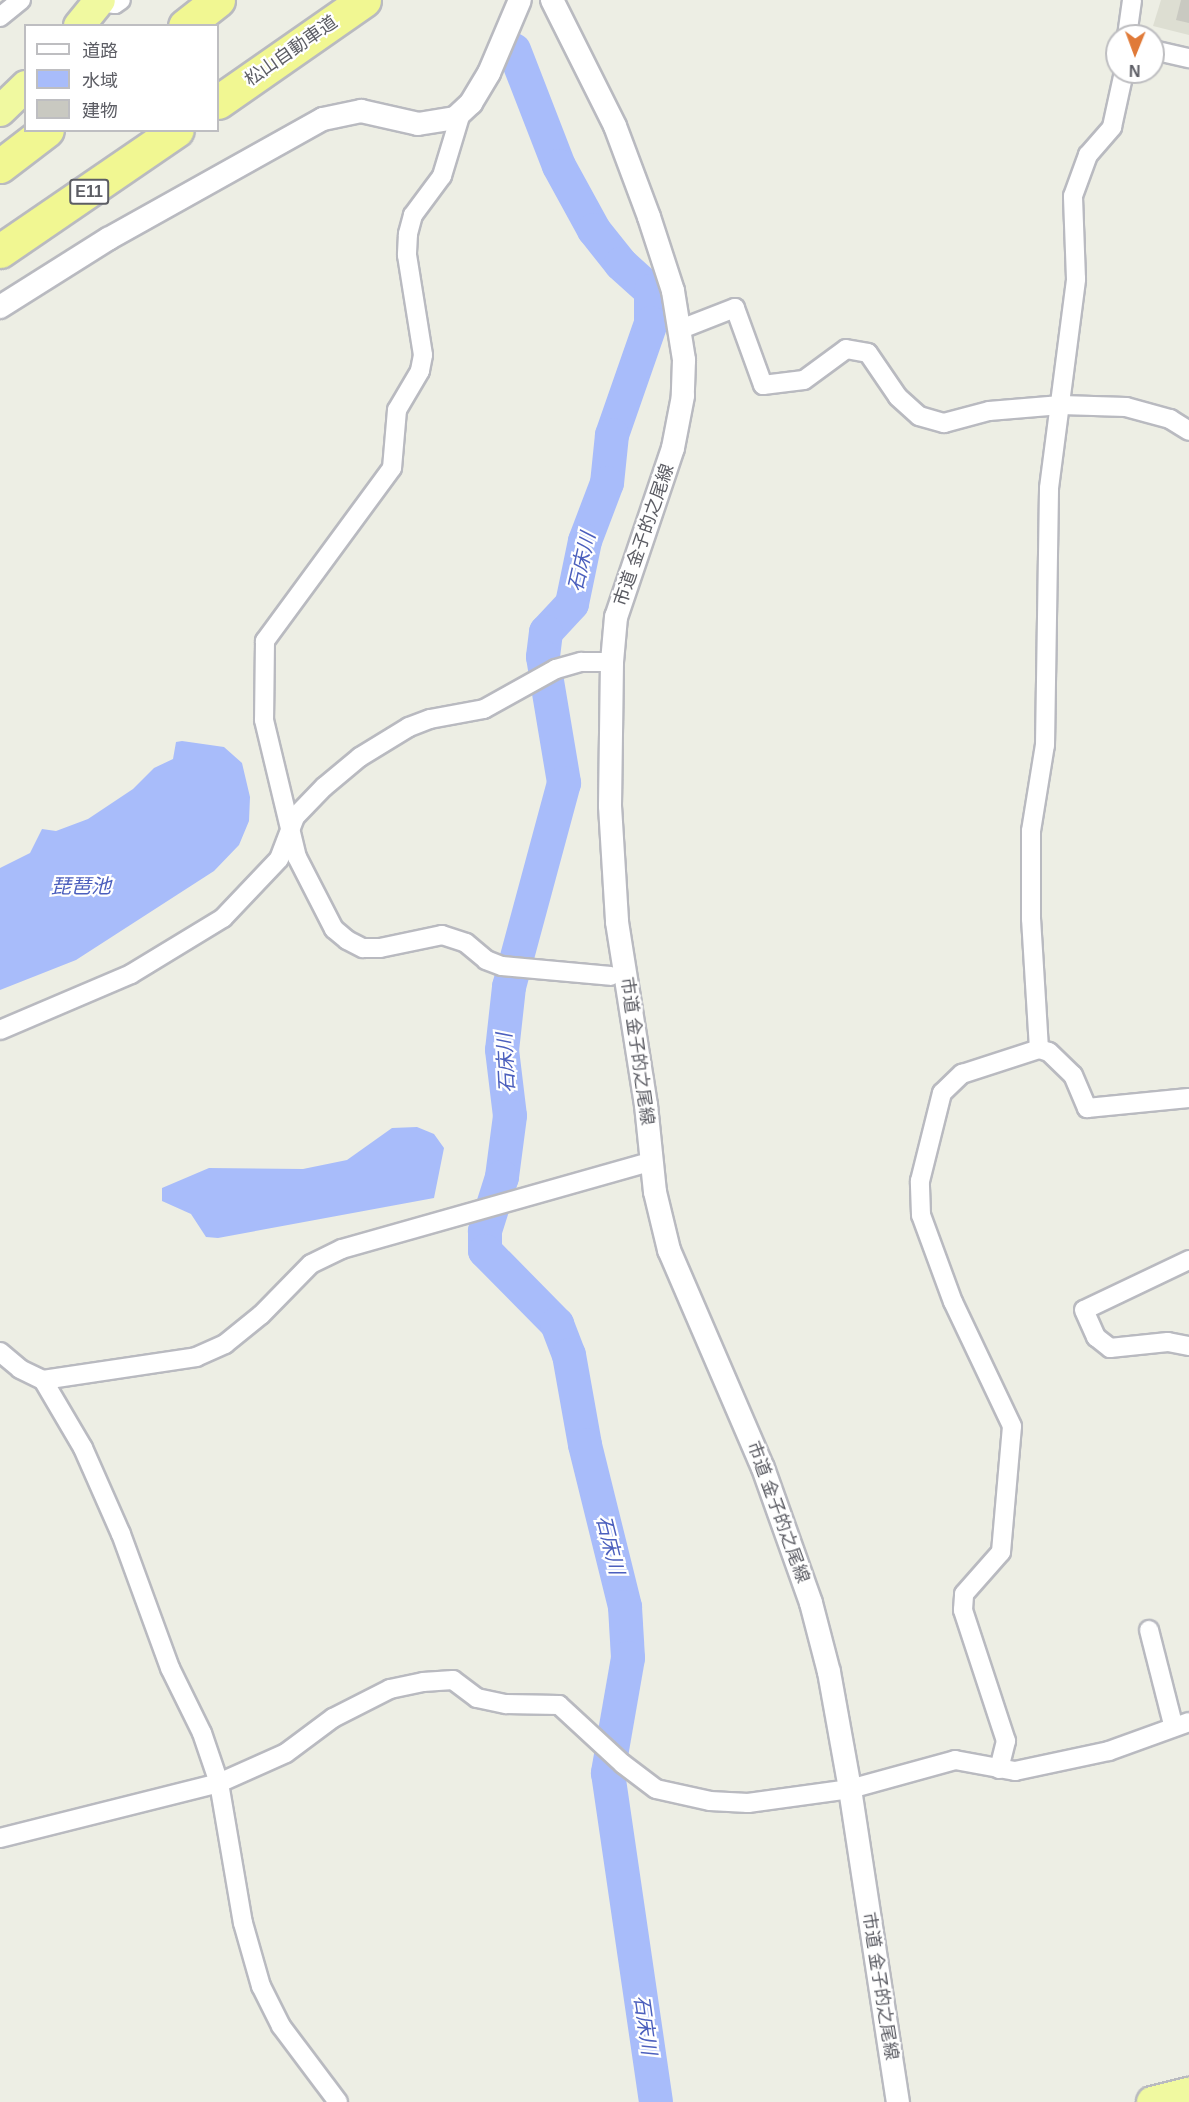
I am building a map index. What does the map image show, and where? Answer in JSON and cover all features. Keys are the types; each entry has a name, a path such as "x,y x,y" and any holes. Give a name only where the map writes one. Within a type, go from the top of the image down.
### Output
{"highway":[{"path":"188,24 218,0"},
{"name":"松山自動車道","path":"219,101 364,0"},
{"path":"81,24 106,1"},
{"path":"0,111 24,88"},
{"path":"0,166 44,132"},
{"name":"E11","path":"0,251 174,132"},
{"path":"1152,2102 1189,2093"}],"street":[{"path":"0,17 21,0"},
{"path":"0,307 108,239 323,119 362,111 418,124 438,123 455,118 489,73 520,0"},
{"name":"市道 金子的之尾線","path":"552,0 615,126 673,291 681,329 683,396 673,448 616,617 612,662 610,806 617,922 652,1161 669,1250 763,1468 811,1603 829,1672 850,1789 898,2102"},
{"path":"1129,24 1132,0"},
{"path":"1165,53 1189,58"},
{"path":"1039,1049 1031,919 1031,831 1044,755 1048,488 1061,405 1076,279 1073,196 1088,155 1112,127 1121,84"},
{"path":"461,112 442,176 413,214 408,234 407,255 423,355 420,371 397,410 392,468 265,641 264,720 289,833 334,929 347,940 363,948 380,948 442,935 466,943 486,960 502,966 611,976"},
{"path":"681,329 735,308 763,385 804,380 846,350 868,353 898,397 919,416 944,423 989,411 1061,405 1126,407 1170,419 1189,431"},
{"path":"0,1030 131,974 224,918 279,859 296,817 360,757 409,727 430,719 484,709 514,695 535,679 556,669 581,662 612,662"},
{"path":"999,1769 1006,1741 963,1610 963,1594 1001,1552 1012,1426 953,1302 921,1215 920,1181 942,1093 962,1074 1039,1049 1049,1052 1073,1075 1087,1108 1189,1098"},
{"path":"43,1380 196,1357 225,1344 243,1330 311,1264 342,1249 652,1161"},
{"path":"1189,1260 1084,1310 1096,1337 1110,1348 1168,1342 1189,1346"},
{"path":"0,1352 20,1369 43,1380 83,1448 122,1534 143,1602 202,1733 219,1783 243,1923 261,1986 281,2026 338,2102"},
{"path":"0,1838 219,1783 286,1753 333,1718 390,1689 423,1682 453,1680 477,1698 506,1704 559,1704 623,1764 656,1789 710,1801 748,1803 850,1789 955,1760 1015,1771 1109,1751 1181,1723 1149,1630"}],"shaded area":[{"path":"1161,0 1189,0 1189,35 1165,29 1165,24 1154,24"}],"water":[{"name":"琵琶池","path":"176,742 224,747 242,763 250,797 249,821 239,845 214,871 76,960 0,990 0,868 30,853 42,829 56,831 88,819 133,789 154,768 173,759"},
{"path":"417,1127 434,1134 444,1148 434,1198 218,1238 206,1237 191,1214 162,1201 162,1188 209,1168 303,1169 347,1160 392,1128"}],"building":[{"path":"1181,0 1189,0 1189,23 1176,20"}],"waterway":[{"name":"石床川","path":"514,50 559,166 594,230 621,264 651,291 651,323 612,435 607,483 585,541 572,604 546,632 543,657 564,783 509,987 502,1050 510,1116 502,1177 485,1231 485,1251 557,1324 569,1355 585,1445 625,1607 628,1658 608,1773 656,2102"}]}
